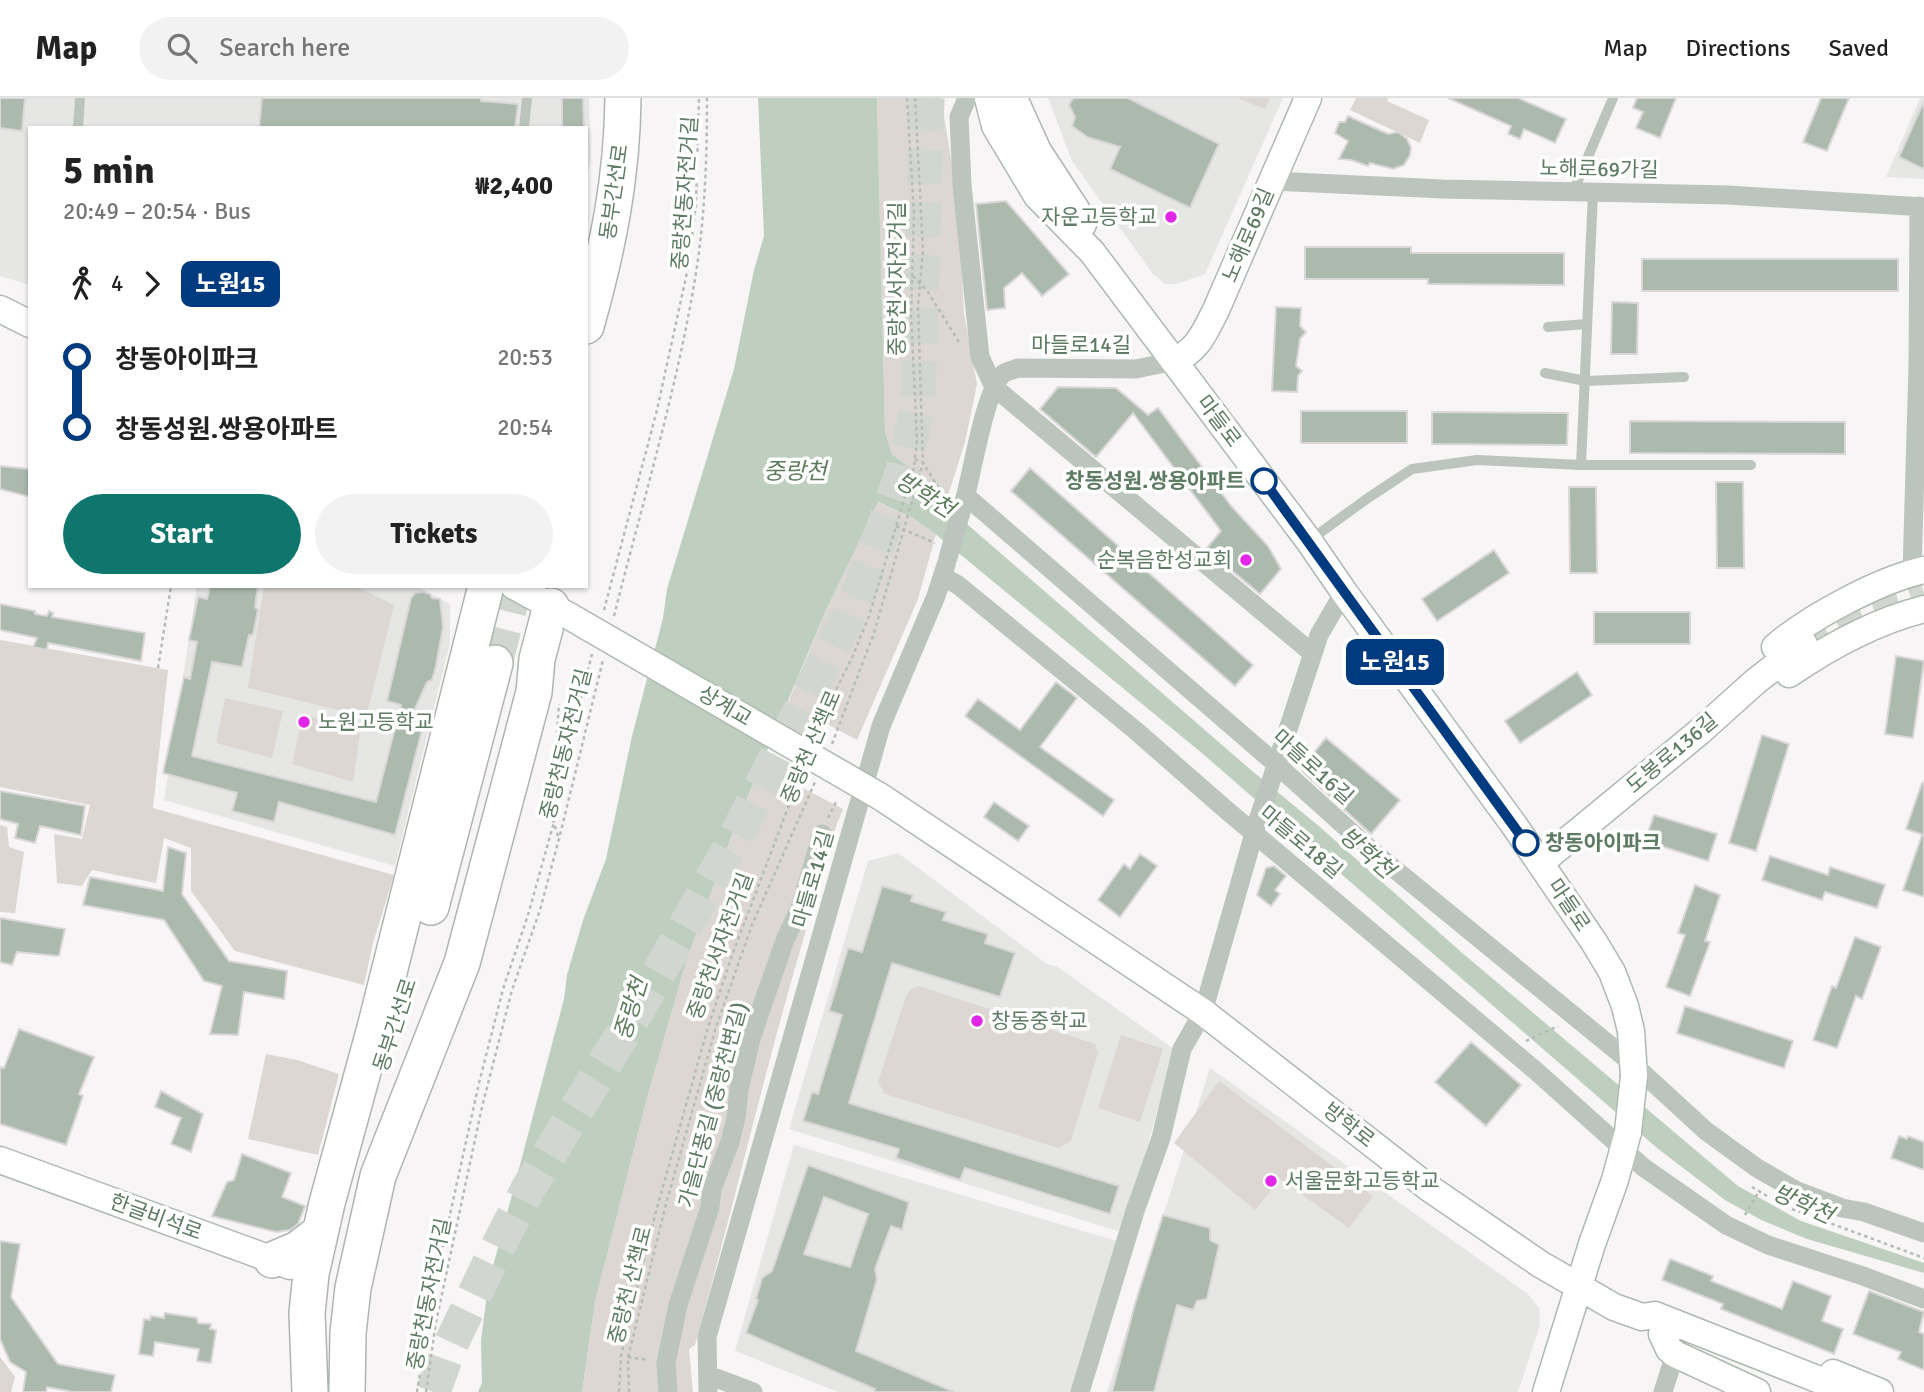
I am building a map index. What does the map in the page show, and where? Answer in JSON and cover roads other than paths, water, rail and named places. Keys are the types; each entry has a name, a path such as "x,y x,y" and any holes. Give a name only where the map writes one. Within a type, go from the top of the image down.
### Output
{"highway":[{"name":"동부간선로","path":"588,318 614,215 623,138 623,98"},
{"path":"1009,98 1034,153 1085,237"},
{"path":"588,250 623,138"},
{"path":"310,1392 307,1325 311,1274 320,1232 379,1011 485,588"},
{"path":"346,1392 353,1288 377,1176 462,963 534,692 537,659 560,611"},
{"name":"동부간선로","path":"322,1392 323,1315 338,1213 369,1105 421,944 495,663"},
{"path":"272,1260 298,1249 320,1232"}],"main road":[{"name":"마들로","path":"988,98 995,126 1037,196 1085,237"},
{"name":"마들로","path":"1027,98 1085,237 1309,541 1343,592 1540,863 1612,972 1631,1031 1634,1071 1626,1141"},
{"name":"노해로69길","path":"1174,361 1189,354 1200,341 1216,310 1308,98"},
{"path":"0,309 28,323"},
{"path":"1741,695 1749,671 1786,638 1825,613 1918,571"},
{"name":"상계교","path":"518,588 881,797"},
{"path":"1741,695 1765,690 1810,660 1862,632 1899,615 1924,609"},
{"name":"도봉로136길","path":"1540,863 1804,644"},
{"name":"방학로","path":"881,797 1203,1013 1429,1188 1541,1264 1614,1307 1664,1332 1803,1392"},
{"path":"1546,1392 1626,1141"},
{"name":"한글비석로","path":"0,1160 311,1274"},
{"path":"1664,1332 1696,1322 1880,1392"},
{"path":"1664,1332 1757,1392"},
{"name":"방학로","path":"1664,1332 1850,1392"}],"street":[{"path":"967,98 960,117 962,185 980,357 994,387 1312,653"},
{"name":"노해로69가길","path":"1272,181 1443,189 1728,195 1922,206"},
{"path":"1918,571 1918,367 1922,206"},
{"name":"마들로14길","path":"708,1384 708,1337 881,726 945,567 994,387 1003,373 1018,368 1136,369 1174,361"},
{"name":"마들로16길","path":"965,501 1370,849 1634,1071"},
{"name":"마들로18길","path":"945,567 958,585 1256,825 1536,1071 1626,1141"},
{"path":"1080,1392 1135,1211 1161,1138 1182,1049 1203,1013 1256,825 1312,653 1343,592"},
{"name":"가을단풍길 (중랑천변길)","path":"668,1392 666,1363 678,1306 710,1207 712,1189 730,1142 752,1035 785,940 800,908 824,829"},
{"path":"1634,1071 1706,1131 1756,1168 1797,1191 1924,1233"},
{"path":"1626,1141 1643,1167 1726,1225 1768,1245 1924,1299"},
{"path":"1663,1392 1664,1332"},
{"path":"708,1384 753,1392"}],"lane":[{"path":"78,126 80,98"},
{"path":"524,126 527,98"},
{"path":"1581,465 1587,324 1583,192 1613,98"},
{"path":"1548,327 1587,324"},
{"path":"1545,373 1586,381 1684,377"},
{"path":"1309,541 1412,469 1478,460 1581,465 1751,465"}],"water":[{"name":"중랑천","path":"758,98 877,98 885,431 892,454 925,480 945,505 1460,951 1738,1186 1801,1221 1924,1263 1924,1273 1807,1239 1761,1220 1725,1200 1657,1148 1203,754 933,532 913,518 878,502 826,610 733,832 686,962 646,1102 595,1302 582,1392 478,1392 482,1383 481,1341 488,1285 564,999 567,975 583,920 606,859 632,736 663,618 667,589 734,369 754,270 764,236"}],"tunnel":[{"path":"433,1392 449,1348 528,1189 638,1009 730,848 846,621 876,550 904,467 918,406 927,98"},
{"path":"495,663 514,588"},
{"path":"1804,644 1860,614 1924,593"}],"place":[{"name":"자운고등학교","path":"1171,217"},
{"name":"창동성원.쌍용아파트","path":"1264,481"},
{"name":"순복음한성교회","path":"1246,560"},
{"name":"노원고등학교","path":"304,722"},
{"name":"창동아이파크","path":"1526,843"},
{"name":"창동중학교","path":"977,1021"},
{"name":"서울문화고등학교","path":"1271,1181"}],"water label":[{"name":"방학천","path":"925,495"},
{"name":"방학천","path":"1367,853"},
{"name":"방학천","path":"1803,1204"}]}
